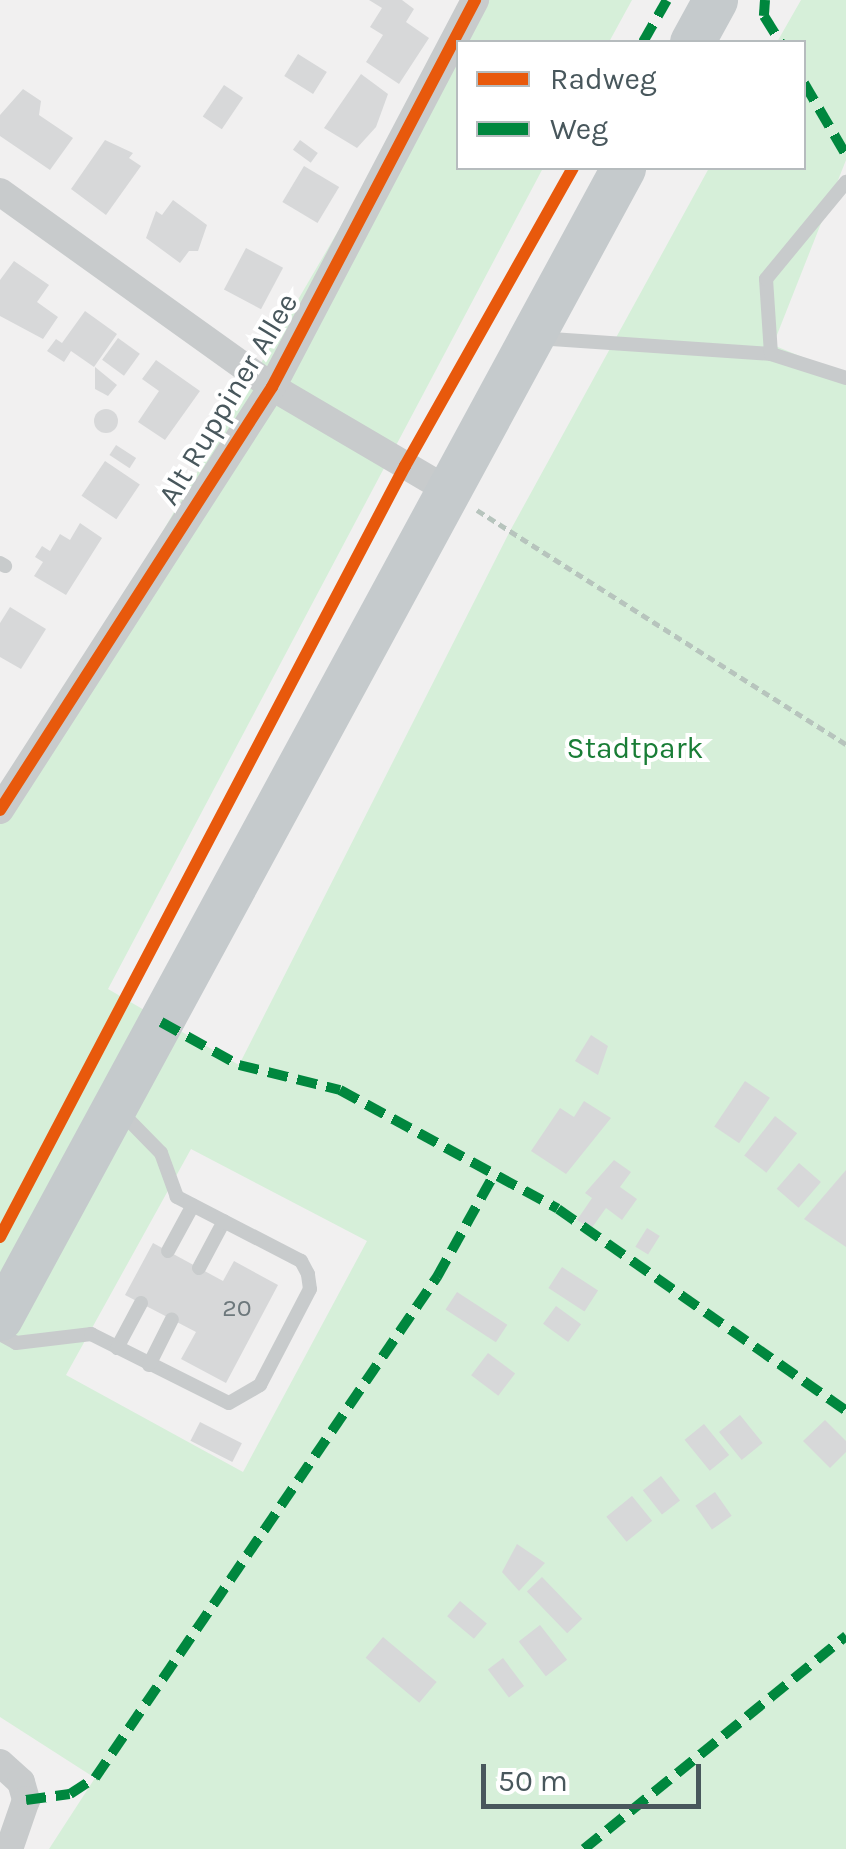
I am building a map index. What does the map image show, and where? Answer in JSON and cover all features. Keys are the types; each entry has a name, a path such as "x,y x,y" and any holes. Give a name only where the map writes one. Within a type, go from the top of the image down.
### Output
{"main road":[{"path":"693,40 715,0"},
{"path":"0,1318 623,170"}],"street":[{"name":"Alt Ruppiner Allee","path":"0,810 272,388 475,0"},
{"path":"0,192 272,388 449,491"},
{"path":"3,1769 26,1800 9,1849"}],"lane":[{"path":"771,354 766,278 846,182"},
{"path":"532,338 771,354 846,378"},
{"path":"0,1334 16,1343 92,1334 229,1403 260,1384 310,1290 301,1261 177,1197 161,1153 140,1126 115,1108"},
{"path":"168,1251 192,1205"},
{"path":"199,1268 224,1222"},
{"path":"117,1348 141,1303"},
{"path":"149,1365 172,1319"}],"path":[{"path":"449,491 846,744"}],"green space":[{"name":"Stadtpark","path":"473,0 632,0 610,40 456,40 456,170 542,170 108,989 239,1065 510,531 708,170 806,170 806,40 778,40 801,0 846,0 846,160 773,345 846,375 846,1849 49,1849 95,1778 0,1717 0,810","holes":["191,1149 367,1241 243,1472 66,1375"]}],"building":[{"path":"369,0 402,0 414,9 406,22 429,38 399,84 366,62 383,35 370,27 382,8"},
{"path":"298,54 327,72 313,94 284,76"},
{"path":"361,74 388,94 376,127 357,148 324,128"},
{"path":"224,85 243,98 222,129 203,117"},
{"path":"23,89 41,101 39,115 73,138 50,170 0,136 0,115"},
{"path":"105,140 133,153 129,158 141,166 106,215 71,189"},
{"path":"300,140 318,153 311,163 293,150"},
{"path":"304,166 339,187 318,223 282,202"},
{"path":"173,200 207,225 198,251 189,251 180,263 146,238 156,211 162,215"},
{"path":"246,248 283,268 261,309 224,289"},
{"path":"14,261 49,285 37,302 58,317 43,339 0,316 0,280"},
{"path":"85,311 117,334 94,367 71,351 64,362 47,351 56,339 62,343"},
{"path":"118,338 140,354 124,376 102,360"},
{"path":"156,360 200,391 165,440 138,422 159,391 142,379"},
{"path":"95,367 117,385 108,396 95,389"},
{"path":"106,409 118,421 106,433 94,421"},
{"path":"116,445 136,458 130,468 109,455"},
{"path":"105,461 140,484 116,519 82,496"},
{"path":"80,523 102,538 66,595 34,576 43,562 35,557 42,546 50,551 60,534 70,540"},
{"path":"10,607 46,629 21,669 0,657 0,623"},
{"path":"591,1035 608,1046 598,1075 575,1061"},
{"path":"745,1081 770,1098 739,1143 714,1127"},
{"path":"584,1101 611,1118 566,1174 531,1151 560,1108 574,1117"},
{"path":"775,1116 797,1133 766,1173 744,1155"},
{"path":"614,1160 631,1172 620,1187 637,1199 622,1220 606,1208 591,1229 577,1220 592,1198 585,1193"},
{"path":"799,1163 821,1182 799,1208 777,1189"},
{"path":"846,1170 846,1247 804,1219"},
{"path":"647,1228 660,1236 648,1255 635,1247"},
{"path":"153,1243 223,1281 234,1261 278,1285 226,1383 181,1359 196,1332 125,1295"},
{"path":"562,1267 598,1290 584,1311 548,1288"},
{"path":"457,1292 507,1325 496,1342 446,1310"},
{"path":"556,1306 581,1324 568,1342 543,1324"},
{"path":"488,1353 515,1373 498,1396 471,1375"},
{"path":"740,1415 763,1443 742,1460 719,1432"},
{"path":"825,1420 846,1441 846,1452 830,1468 803,1441"},
{"path":"200,1422 242,1443 232,1462 190,1441"},
{"path":"704,1424 729,1455 710,1471 685,1440"},
{"path":"661,1476 680,1500 662,1515 643,1490"},
{"path":"715,1492 732,1516 712,1530 695,1506"},
{"path":"632,1496 652,1521 626,1542 606,1517"},
{"path":"517,1544 545,1563 519,1591 502,1572"},
{"path":"542,1577 582,1619 567,1633 527,1592"},
{"path":"460,1601 487,1623 474,1639 447,1616"},
{"path":"540,1625 567,1660 546,1676 519,1642"},
{"path":"383,1637 437,1682 419,1703 366,1658"},
{"path":"503,1658 524,1686 509,1697 488,1669"}],"marked path":[{"path":"644,40 667,0"},
{"path":"765,0 764,16 779,40"},
{"path":"806,86 846,155"},
{"path":"161,1022 239,1065 340,1090 558,1209 846,1411"},
{"path":"26,1800 70,1794 95,1778 437,1277 495,1173"},
{"path":"584,1849 846,1636"}],"cycle path":[{"path":"0,810 272,387 475,0"},
{"path":"0,1237 405,466 572,170"}]}
